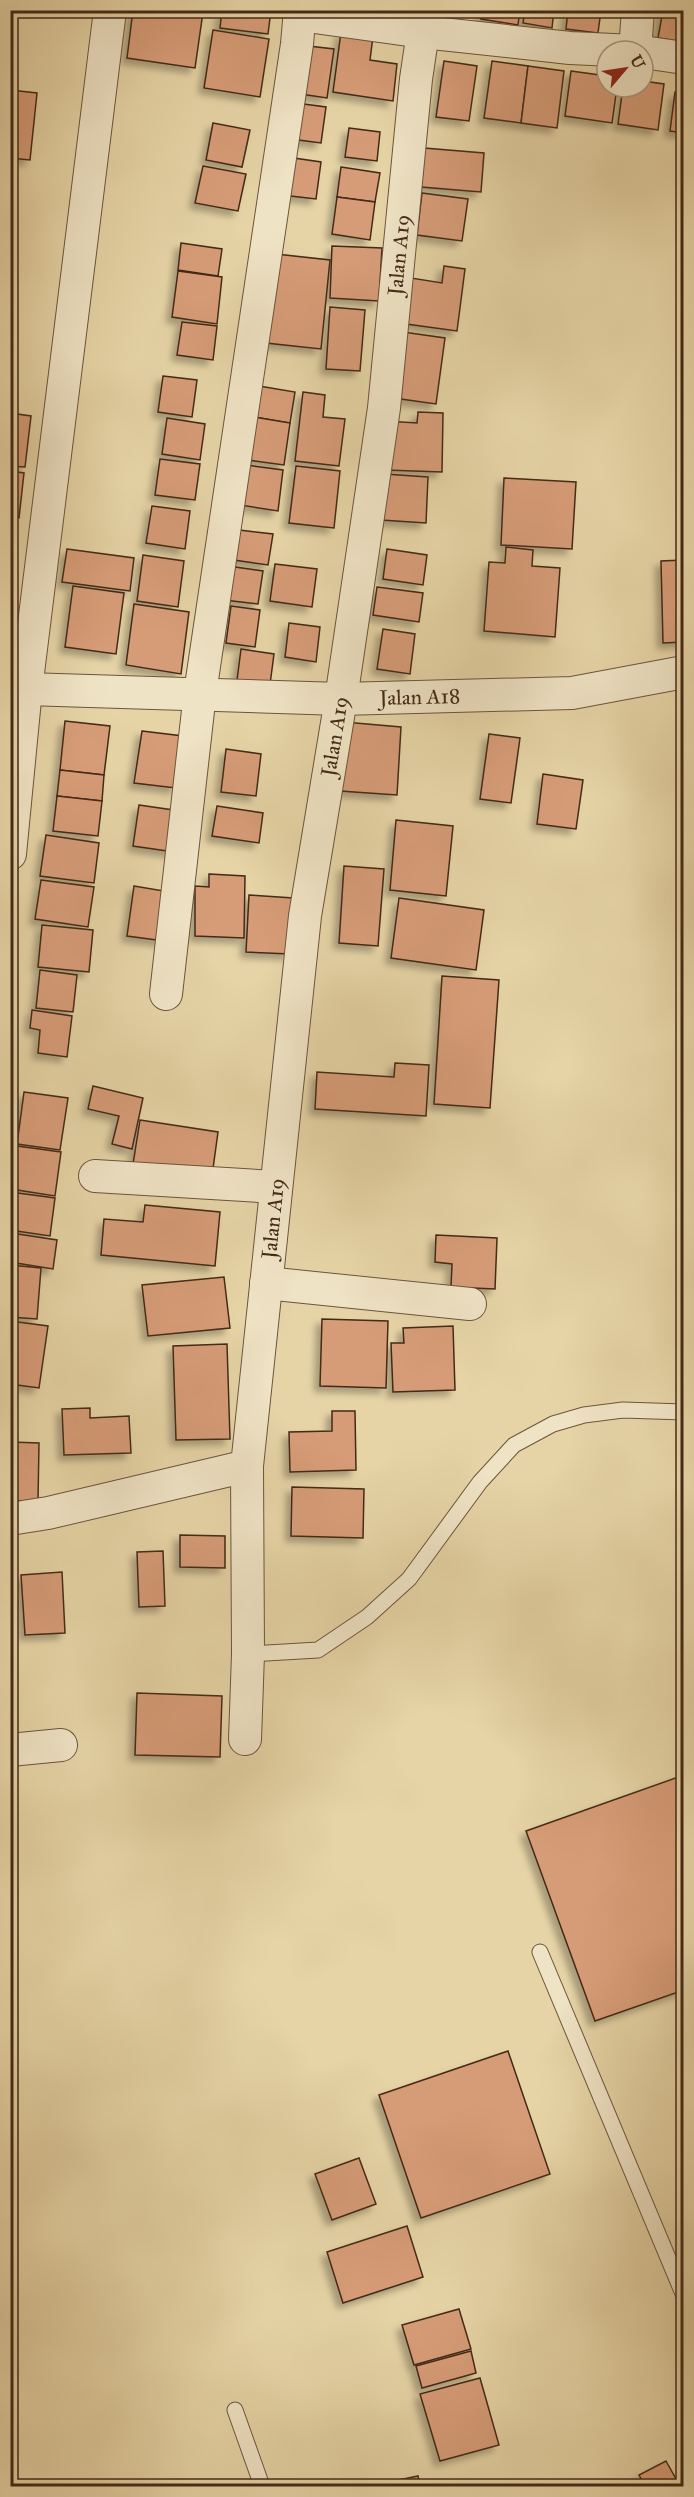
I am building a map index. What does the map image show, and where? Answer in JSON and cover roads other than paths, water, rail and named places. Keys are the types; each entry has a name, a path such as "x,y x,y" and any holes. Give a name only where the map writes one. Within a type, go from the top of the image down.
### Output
{"street":[{"path":"10,854 18,690 110,10"},
{"path":"636,39 638,10"},
{"path":"166,994 200,693 300,13 423,32 459,23 570,48 595,49"},
{"name":"Jalan A19","path":"245,1738 248,1654 247,1466 276,1187 305,916 341,699 384,408 416,79 423,32"},
{"path":"655,54 684,58"},
{"name":"Jalan A18","path":"18,690 200,693 341,699 572,693 684,672"},
{"path":"95,1176 276,1187"},
{"path":"266,1283 470,1304"},
{"path":"10,1519 48,1513 247,1466"},
{"path":"10,1750 61,1744"}],"lane":[{"path":"248,1654 318,1650 344,1634 409,1579 480,1482 514,1445 553,1424 584,1415 623,1410 684,1412"},
{"path":"540,1952 684,2296"},
{"path":"235,2410 262,2487"}]}
